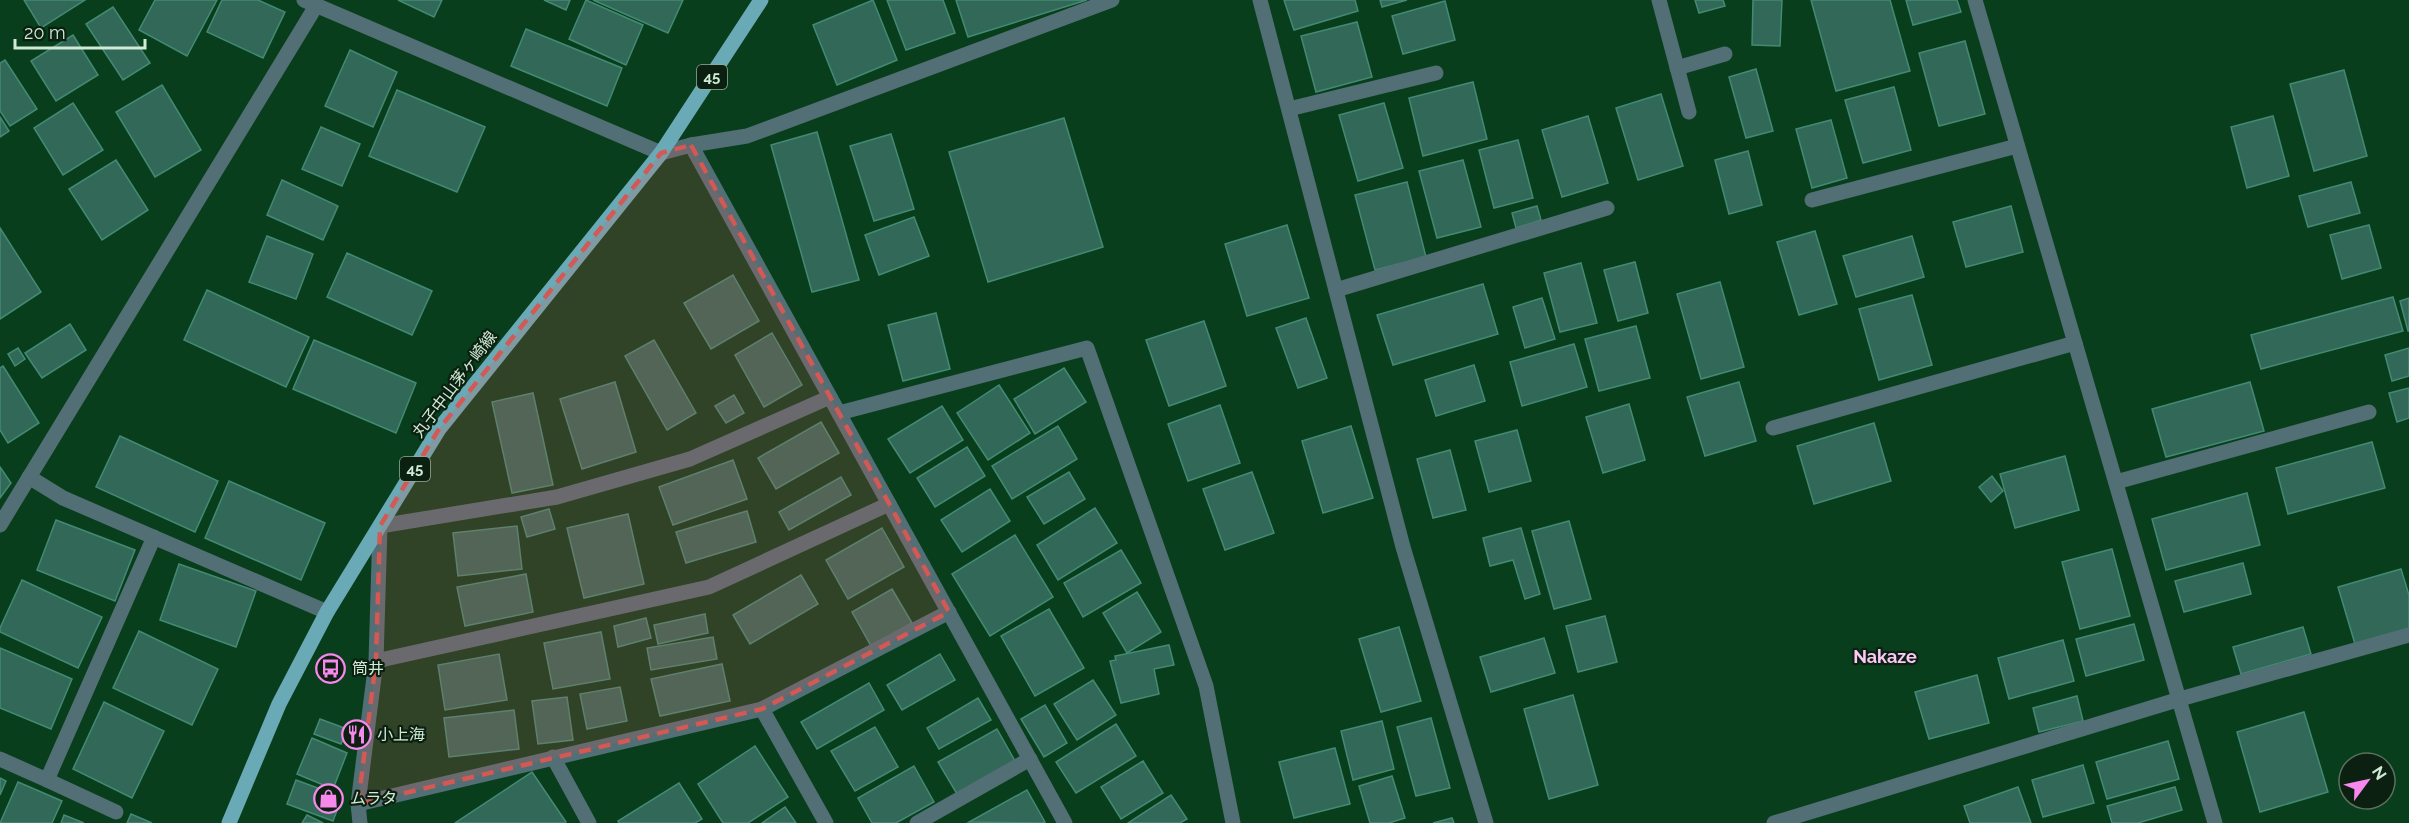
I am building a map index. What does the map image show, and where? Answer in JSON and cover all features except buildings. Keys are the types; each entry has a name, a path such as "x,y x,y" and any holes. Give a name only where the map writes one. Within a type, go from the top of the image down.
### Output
{"main road":[{"name":"丸子中山茅ヶ崎線","path":"229,823 279,704 327,612 439,429 661,153 761,0"}],"street":[{"path":"0,525 34,480 314,5 661,153 691,145 747,136 1112,0"},
{"path":"1260,0 1403,547 1486,823"},
{"path":"1659,0 1689,112"},
{"path":"1975,0 2215,823"},
{"path":"1677,68 1725,54"},
{"path":"1288,110 1436,74"},
{"path":"691,145 1065,823"},
{"path":"1812,201 2018,146"},
{"path":"1336,290 1607,208"},
{"path":"1773,428 2075,343"},
{"path":"839,413 1087,348 1206,686 1233,823"},
{"path":"360,823 358,804 376,661 380,526 557,496 690,459 830,397"},
{"path":"2116,482 2368,412"},
{"path":"34,480 63,498 327,612"},
{"path":"376,661 709,587 890,504"},
{"path":"47,780 154,537"},
{"path":"358,804 762,708 949,612"},
{"path":"1774,823 2180,699 2409,635"},
{"path":"762,708 826,823"},
{"path":"553,757 589,823"},
{"path":"0,759 116,813"},
{"path":"917,823 1030,759"}],"highlighted area":[{"path":"691,145 949,612 762,709 358,804 376,661 380,526 439,429 661,153"}],"place":[{"name":"筒井","path":"331,668"},
{"name":"小上海","path":"356,734"},
{"name":"ムラタ","path":"329,798"}],"district":[{"name":"Nakaze","path":"1885,657"}]}
